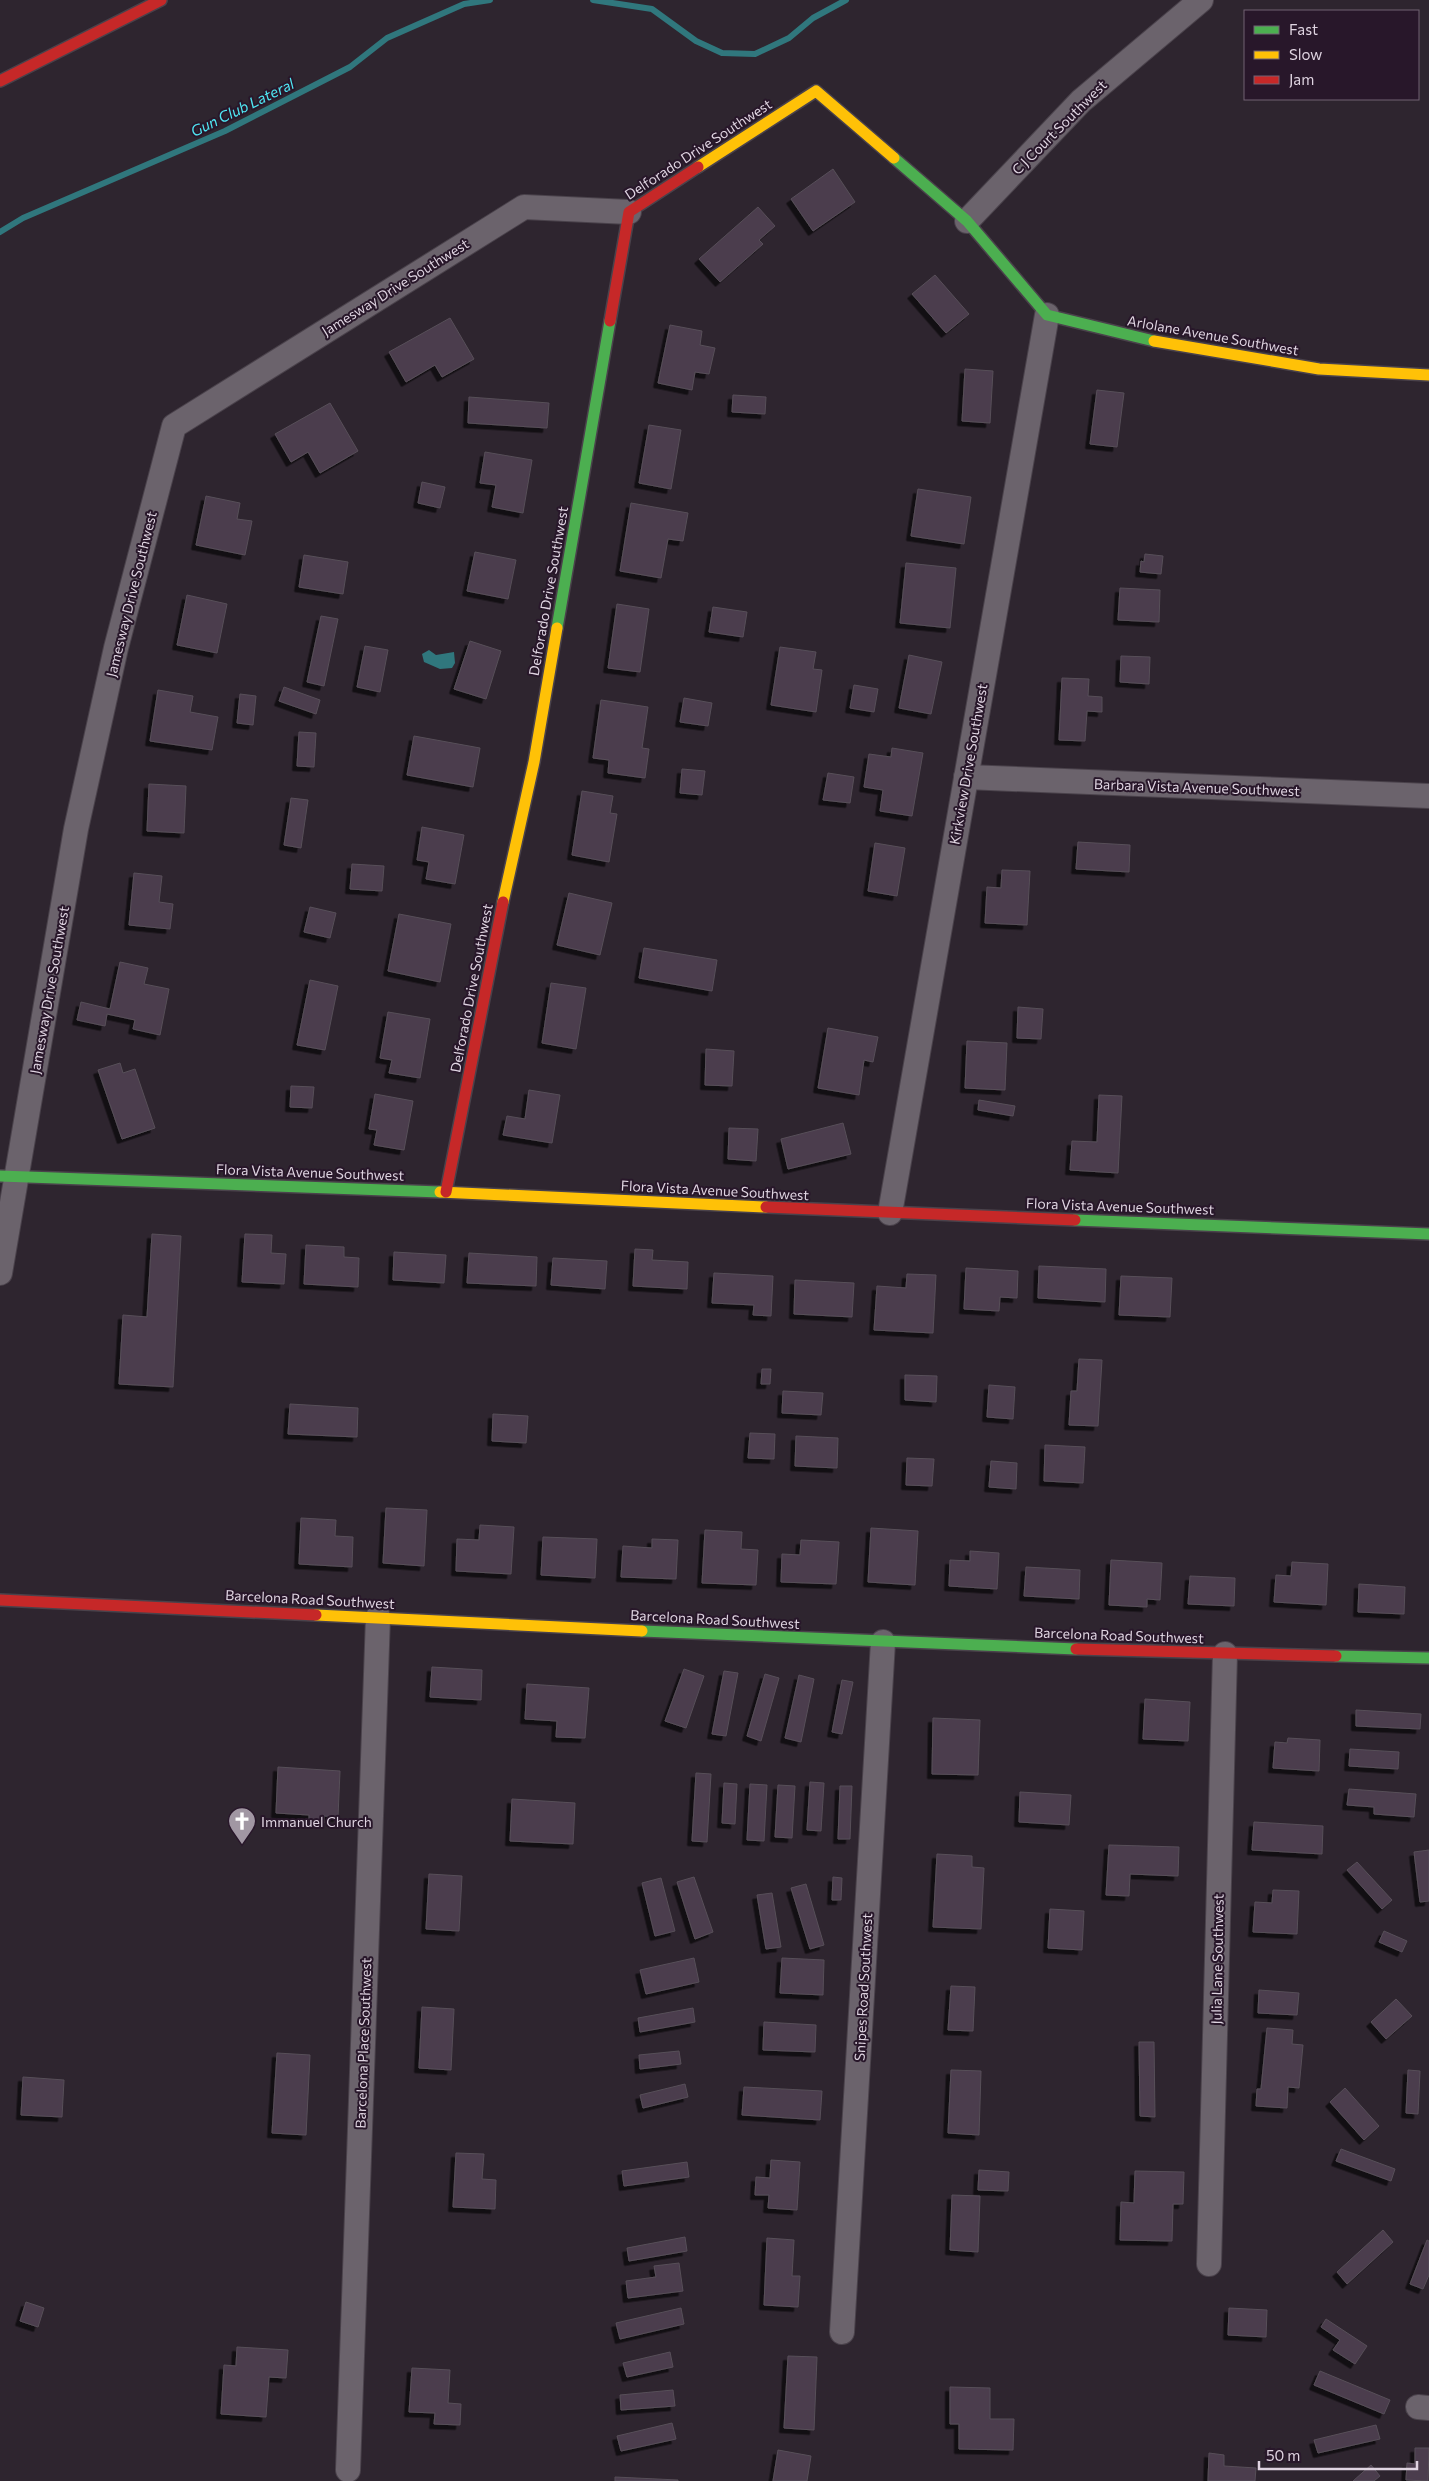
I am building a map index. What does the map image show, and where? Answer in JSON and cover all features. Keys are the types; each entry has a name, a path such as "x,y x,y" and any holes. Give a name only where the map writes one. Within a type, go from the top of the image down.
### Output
{"street":[{"path":"0,81 161,0"},
{"name":"C J Court Southwest","path":"968,221 1081,101 1201,0"},
{"name":"Delforado Drive Southwest","path":"446,1192 500,917 534,762 629,212 816,91 968,221"},
{"name":"Jamesway Drive Southwest","path":"0,1273 9,1177 76,829 116,648 174,426 524,207 629,212"},
{"path":"968,221 1048,315"},
{"name":"Arlolane Avenue Southwest","path":"1048,315 1170,345 1310,368 1429,375"},
{"name":"Kirkview Drive Southwest","path":"890,1213 1048,315"},
{"name":"Barbara Vista Avenue Southwest","path":"966,777 1429,796"},
{"name":"Flora Vista Avenue Southwest","path":"9,1177 446,1192 890,1213 1429,1234"},
{"name":"Barcelona Road Southwest","path":"0,1600 378,1616 883,1642 1224,1654 1429,1658"},
{"name":"Barcelona Place Southwest","path":"348,2470 378,1616"},
{"name":"Snipes Road Southwest","path":"842,2332 883,1642"},
{"name":"Julia Lane Southwest","path":"1210,2264 1224,1654"}],"water":[{"path":"429,650 436,655 454,652 455,663 452,668 440,669 424,662 422,654"}],"building":[{"path":"833,169 855,202 813,231 791,199"},
{"path":"758,207 775,226 759,240 763,244 720,282 699,259"},
{"path":"935,275 969,314 946,333 912,294"},
{"path":"450,318 474,359 442,377 435,365 406,382 389,352"},
{"path":"670,325 702,331 700,345 715,348 709,374 695,372 692,390 658,383"},
{"path":"965,369 993,371 990,423 962,421"},
{"path":"1097,390 1124,393 1117,447 1090,444"},
{"path":"733,395 766,397 765,414 732,412"},
{"path":"469,397 549,403 547,428 468,423"},
{"path":"330,403 358,451 320,473 308,452 291,462 275,434"},
{"path":"649,425 681,430 671,489 639,483"},
{"path":"485,452 532,460 523,513 492,507 496,485 480,483"},
{"path":"422,482 445,487 440,508 418,503"},
{"path":"918,489 971,497 964,544 911,536"},
{"path":"206,496 240,503 237,519 252,521 245,555 196,545"},
{"path":"631,503 688,513 683,541 668,539 661,578 620,571"},
{"path":"475,552 516,560 508,599 467,591"},
{"path":"1145,554 1163,556 1161,574 1140,572 1141,561 1144,562"},
{"path":"304,555 348,562 343,594 299,587"},
{"path":"906,563 956,568 950,628 900,623"},
{"path":"1120,588 1160,590 1159,622 1118,620"},
{"path":"187,595 227,604 217,653 177,645"},
{"path":"617,604 649,609 640,672 608,668"},
{"path":"713,607 747,612 743,637 709,632"},
{"path":"321,616 338,619 324,686 307,682"},
{"path":"470,641 501,651 486,699 454,689"},
{"path":"365,646 388,650 380,692 357,687"},
{"path":"780,647 816,652 813,669 822,670 816,712 771,705"},
{"path":"909,655 942,662 931,714 899,708"},
{"path":"1121,656 1150,657 1149,684 1120,682"},
{"path":"1062,678 1089,679 1088,696 1102,697 1102,712 1087,711 1085,741 1059,740"},
{"path":"854,685 878,689 874,712 850,708"},
{"path":"284,687 320,700 316,714 279,701"},
{"path":"158,690 193,696 190,712 218,717 212,750 150,741"},
{"path":"240,694 256,696 253,725 237,723"},
{"path":"684,698 712,703 708,726 680,722"},
{"path":"601,700 648,707 642,748 649,749 645,778 608,773 609,760 593,758"},
{"path":"299,732 316,733 314,767 297,766"},
{"path":"414,736 480,748 473,787 407,775"},
{"path":"892,748 923,753 912,816 880,811 883,790 864,787 869,754 891,757"},
{"path":"682,769 705,771 702,795 680,793"},
{"path":"828,773 854,777 850,803 823,800"},
{"path":"149,784 186,786 184,833 147,831"},
{"path":"582,791 613,796 610,813 617,814 609,862 572,855"},
{"path":"291,798 308,800 301,848 284,845"},
{"path":"422,827 464,835 455,884 426,879 429,862 417,860"},
{"path":"1078,842 1130,845 1129,872 1076,869"},
{"path":"875,843 905,848 897,896 868,891"},
{"path":"352,864 384,866 382,891 350,889"},
{"path":"1002,870 1030,871 1027,925 985,923 987,887 1001,888"},
{"path":"134,873 162,876 159,902 173,904 170,929 129,925"},
{"path":"569,893 612,903 600,955 557,945"},
{"path":"310,907 336,913 330,938 304,932"},
{"path":"399,914 451,924 440,982 388,971"},
{"path":"644,948 717,960 712,991 639,978"},
{"path":"120,962 148,968 144,984 169,989 160,1035 133,1029 135,1020 107,1014 105,1026 77,1020 81,1002 110,1009"},
{"path":"310,980 338,986 325,1050 297,1045"},
{"path":"551,983 586,988 576,1049 542,1043"},
{"path":"1018,1007 1043,1009 1041,1039 1017,1038"},
{"path":"388,1012 430,1019 420,1078 389,1073 392,1060 380,1058"},
{"path":"828,1028 878,1037 873,1062 864,1060 859,1095 818,1088"},
{"path":"967,1041 1007,1043 1005,1090 965,1088"},
{"path":"706,1049 734,1051 732,1086 705,1085"},
{"path":"120,1063 123,1073 135,1069 155,1128 122,1139 98,1070"},
{"path":"291,1086 314,1087 312,1108 290,1107"},
{"path":"529,1090 560,1095 552,1143 503,1135 507,1116 525,1119"},
{"path":"375,1094 413,1101 404,1150 374,1145 377,1130 369,1129"},
{"path":"1099,1095 1122,1096 1118,1173 1070,1170 1072,1141 1097,1142"},
{"path":"979,1100 1015,1106 1013,1116 978,1110"},
{"path":"843,1123 851,1154 788,1169 781,1139"},
{"path":"729,1128 758,1129 756,1161 728,1159"},
{"path":"152,1234 181,1236 173,1387 119,1384 123,1315 147,1317"},
{"path":"245,1234 272,1235 271,1253 286,1254 284,1284 242,1282"},
{"path":"306,1245 344,1247 344,1257 359,1258 358,1287 304,1284"},
{"path":"635,1249 653,1250 652,1260 688,1262 687,1289 633,1286"},
{"path":"394,1252 446,1255 444,1283 393,1280"},
{"path":"469,1253 537,1257 536,1286 467,1283"},
{"path":"553,1258 607,1261 605,1289 551,1285"},
{"path":"1039,1266 1106,1269 1105,1302 1038,1298"},
{"path":"966,1268 1018,1271 1017,1298 1000,1297 999,1311 964,1309"},
{"path":"714,1273 773,1276 771,1316 753,1315 754,1305 712,1303"},
{"path":"907,1274 936,1275 933,1333 874,1330 877,1286 906,1288"},
{"path":"1121,1276 1172,1278 1170,1317 1119,1315"},
{"path":"795,1280 854,1283 852,1317 794,1314"},
{"path":"1079,1359 1102,1360 1098,1426 1069,1425 1071,1391 1077,1391"},
{"path":"762,1369 771,1369 770,1384 761,1384"},
{"path":"905,1375 937,1376 936,1402 905,1400"},
{"path":"989,1385 1015,1387 1013,1419 987,1417"},
{"path":"783,1391 823,1393 821,1415 782,1413"},
{"path":"290,1404 358,1408 357,1437 288,1434"},
{"path":"493,1414 528,1416 526,1443 492,1441"},
{"path":"750,1433 775,1434 774,1459 748,1458"},
{"path":"796,1436 838,1438 837,1468 795,1466"},
{"path":"1045,1445 1085,1447 1083,1483 1044,1481"},
{"path":"907,1458 934,1459 932,1486 906,1485"},
{"path":"991,1461 1017,1463 1016,1489 989,1487"},
{"path":"386,1508 427,1510 424,1566 383,1563"},
{"path":"301,1518 336,1520 335,1536 353,1537 352,1567 299,1564"},
{"path":"480,1525 514,1527 511,1574 456,1571 457,1539 479,1540"},
{"path":"871,1528 918,1531 915,1585 868,1582"},
{"path":"705,1530 742,1532 741,1549 758,1550 756,1585 702,1583"},
{"path":"543,1537 597,1539 595,1578 541,1575"},
{"path":"652,1539 678,1540 676,1579 621,1577 623,1546 652,1548"},
{"path":"801,1540 839,1542 836,1584 781,1582 782,1554 800,1555"},
{"path":"970,1551 999,1553 997,1589 949,1586 950,1560 970,1561"},
{"path":"1111,1560 1162,1563 1160,1600 1147,1599 1147,1607 1109,1605"},
{"path":"1292,1562 1328,1564 1326,1605 1274,1602 1276,1575 1291,1576"},
{"path":"1026,1567 1080,1570 1079,1599 1024,1596"},
{"path":"1190,1576 1235,1578 1234,1606 1188,1604"},
{"path":"1359,1584 1405,1587 1404,1614 1358,1612"},
{"path":"432,1667 482,1670 481,1700 430,1697"},
{"path":"684,1669 704,1676 686,1728 665,1721"},
{"path":"724,1671 738,1673 726,1736 712,1734"},
{"path":"765,1674 779,1678 761,1741 747,1736"},
{"path":"799,1675 814,1679 801,1742 785,1738"},
{"path":"842,1680 853,1682 842,1734 832,1732"},
{"path":"527,1684 589,1688 585,1738 556,1737 557,1721 525,1719"},
{"path":"1145,1699 1190,1702 1188,1741 1143,1739"},
{"path":"1356,1710 1421,1714 1420,1729 1356,1726"},
{"path":"933,1718 980,1720 978,1775 932,1774"},
{"path":"1288,1738 1320,1740 1319,1771 1273,1768 1275,1742 1287,1743"},
{"path":"1350,1749 1399,1752 1398,1769 1349,1766"},
{"path":"278,1767 340,1771 338,1817 324,1816 324,1823 309,1822 309,1815 276,1813"},
{"path":"696,1773 711,1774 707,1842 692,1841"},
{"path":"810,1782 824,1783 821,1831 807,1830"},
{"path":"724,1783 737,1784 735,1824 722,1823"},
{"path":"750,1784 767,1785 764,1841 747,1840"},
{"path":"778,1785 795,1786 792,1838 775,1837"},
{"path":"840,1786 852,1786 850,1839 838,1839"},
{"path":"1349,1789 1416,1794 1414,1817 1374,1814 1374,1807 1347,1805"},
{"path":"1020,1792 1071,1795 1069,1825 1019,1822"},
{"path":"512,1799 575,1803 573,1844 510,1841"},
{"path":"1254,1822 1323,1826 1322,1854 1252,1850"},
{"path":"1109,1845 1179,1847 1178,1876 1130,1874 1129,1896 1106,1895"},
{"path":"1429,1850 1429,1901 1420,1902 1414,1852"},
{"path":"937,1854 972,1856 972,1867 984,1868 981,1929 933,1927"},
{"path":"1357,1862 1392,1900 1382,1909 1347,1870"},
{"path":"429,1874 462,1876 459,1931 426,1929"},
{"path":"694,1877 713,1932 695,1939 677,1882"},
{"path":"833,1877 842,1878 841,1900 832,1900"},
{"path":"661,1878 675,1931 655,1936 642,1883"},
{"path":"806,1884 824,1945 810,1949 791,1888"},
{"path":"1273,1890 1299,1891 1297,1934 1253,1932 1255,1902 1272,1903"},
{"path":"772,1893 781,1947 766,1949 757,1895"},
{"path":"1050,1909 1084,1911 1082,1950 1048,1948"},
{"path":"1384,1931 1407,1941 1402,1952 1379,1942"},
{"path":"694,1958 699,1982 646,1994 640,1970"},
{"path":"782,1958 824,1960 823,1995 780,1993"},
{"path":"951,1986 975,1987 973,2031 948,2030"},
{"path":"1259,1990 1299,1993 1297,2015 1258,2013"},
{"path":"1396,1999 1412,2016 1386,2039 1371,2022"},
{"path":"422,2007 454,2009 451,2070 419,2068"},
{"path":"693,2008 695,2022 640,2032 638,2018"},
{"path":"764,2022 816,2025 815,2052 763,2050"},
{"path":"1267,2028 1293,2030 1292,2044 1303,2045 1299,2088 1288,2087 1287,2108 1256,2106 1257,2089 1261,2089"},
{"path":"1139,2042 1154,2042 1155,2117 1140,2116"},
{"path":"679,2051 681,2064 640,2069 639,2055"},
{"path":"277,2053 310,2055 306,2135 272,2133"},
{"path":"951,2070 981,2071 979,2135 948,2133"},
{"path":"1408,2070 1420,2071 1418,2114 1406,2113"},
{"path":"23,2077 64,2080 62,2117 21,2115"},
{"path":"685,2084 688,2097 643,2108 640,2095"},
{"path":"744,2087 822,2091 820,2120 742,2115"},
{"path":"1345,2088 1379,2126 1364,2140 1330,2102"},
{"path":"1341,2149 1395,2169 1391,2181 1336,2161"},
{"path":"456,2153 484,2154 482,2179 496,2180 495,2209 453,2207"},
{"path":"771,2160 800,2162 797,2210 768,2208 769,2195 755,2195 756,2177 770,2178"},
{"path":"687,2162 689,2177 624,2186 622,2171"},
{"path":"979,2170 1009,2172 1008,2191 978,2190"},
{"path":"1135,2171 1184,2172 1183,2204 1173,2204 1172,2241 1120,2240 1121,2202 1134,2203"},
{"path":"952,2195 980,2196 978,2252 950,2250"},
{"path":"1383,2230 1393,2242 1347,2284 1337,2272"},
{"path":"685,2237 687,2251 629,2261 627,2248"},
{"path":"767,2238 794,2240 792,2276 800,2276 798,2307 764,2305"},
{"path":"1427,2240 1429,2241 1429,2275 1423,2289 1410,2284"},
{"path":"679,2263 683,2291 628,2298 626,2281 656,2277 654,2266"},
{"path":"26,2302 44,2308 38,2327 20,2321"},
{"path":"681,2308 684,2324 620,2339 616,2323"},
{"path":"1229,2308 1267,2310 1266,2337 1228,2335"},
{"path":"1326,2319 1367,2346 1355,2364 1333,2350 1340,2340 1321,2327"},
{"path":"237,2347 288,2350 286,2378 269,2377 266,2417 221,2414 224,2365 236,2366"},
{"path":"670,2352 673,2367 627,2377 623,2363"},
{"path":"788,2356 817,2357 814,2430 784,2428"},
{"path":"412,2368 450,2370 448,2403 461,2404 460,2425 434,2424 435,2413 409,2412"},
{"path":"1320,2371 1390,2400 1384,2414 1314,2385"},
{"path":"950,2387 990,2388 990,2419 1014,2419 1013,2450 959,2449 959,2424 950,2424"},
{"path":"673,2390 675,2406 621,2410 620,2395"},
{"path":"672,2423 676,2439 621,2451 617,2436"},
{"path":"1376,2425 1380,2439 1318,2453 1314,2440"},
{"path":"1415,2448 1429,2448 1428,2481 1406,2480 1407,2463 1415,2464"},
{"path":"778,2450 811,2456 807,2481 773,2481"},
{"path":"1209,2453 1224,2455 1224,2466 1256,2468 1255,2481 1208,2481"},
{"path":"1371,2465 1380,2476 1374,2481 1353,2481"},
{"path":"615,2477 678,2480 678,2481 615,2481"}],"waterway":[{"name":"Gun Club Lateral","path":"0,232 23,218 225,131 350,67 387,38 464,4 490,0"},
{"name":"Gun Club Lateral","path":"593,0 652,9 696,41 722,53 755,54 789,38 813,18 846,0"}],"traffic: fast":[{"path":"894,158 967,221 1047,315 1154,341"},
{"path":"557,628 610,321"},
{"path":"0,1176 440,1192"},
{"path":"1075,1220 1429,1234"},
{"path":"642,1631 1076,1649"},
{"path":"1336,1656 1429,1658"}],"traffic: slow":[{"path":"698,167 816,91 894,158"},
{"path":"1154,341 1319,369 1429,375"},
{"path":"503,902 534,762 557,628"},
{"path":"440,1192 766,1207"},
{"path":"316,1615 642,1631"}],"traffic: jam":[{"path":"0,81 161,0"},
{"path":"610,321 629,212 698,167"},
{"path":"446,1192 503,902"},
{"path":"766,1207 1075,1220"},
{"path":"0,1600 316,1615"},
{"path":"1076,1649 1336,1656"}],"place":[{"name":"Immanuel Church","path":"242,1845"}]}
